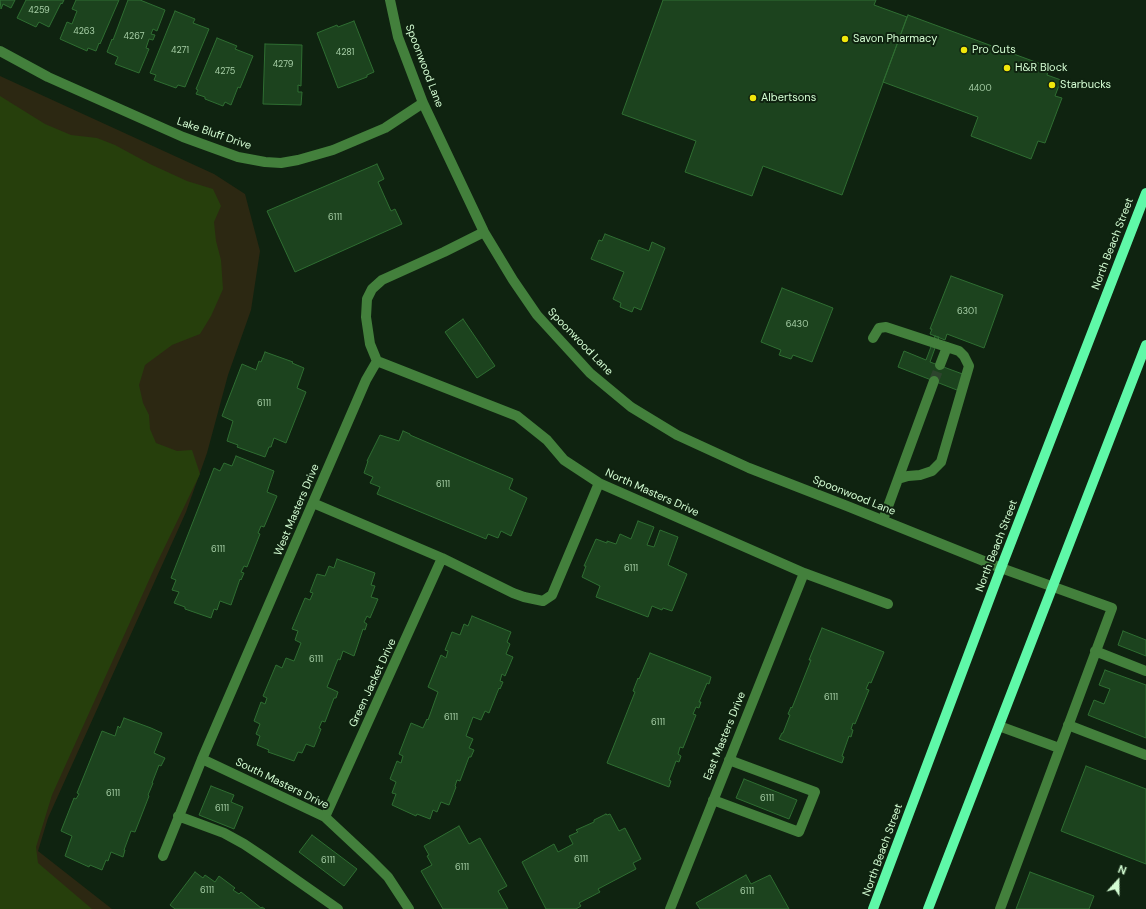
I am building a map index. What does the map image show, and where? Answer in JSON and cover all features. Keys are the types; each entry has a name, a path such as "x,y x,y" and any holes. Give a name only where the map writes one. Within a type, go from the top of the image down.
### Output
{"main road":[{"name":"North Beach Street","path":"873,909 1001,568 1146,193"},
{"path":"928,909 1146,345"}],"street":[{"name":"Spoonwood Lane","path":"390,0 398,37 424,103 484,232 513,280 537,315 590,373 632,407 677,435 749,468 1001,568 1112,608 1095,652"},
{"name":"Lake Bluff Drive","path":"0,51 48,77 183,137 238,157 265,162 281,163 298,160 333,150 385,128 424,103"},
{"path":"377,360 370,344 366,317 367,300 372,289 382,280 484,232"},
{"path":"873,338 879,328 886,327 959,351 964,356 969,366 941,462 932,471 898,479"},
{"path":"940,366 947,347"},
{"name":"North Masters Drive","path":"377,360 517,416 547,440 564,460 599,483 804,573 888,604"},
{"name":"West Masters Drive","path":"163,856 202,759 366,380 377,360"},
{"path":"883,520 934,381"},
{"path":"313,503 442,558 513,593 543,601 552,595 599,483"},
{"name":"Green Jacket Drive","path":"324,817 442,558"},
{"name":"East Masters Drive","path":"670,909 804,573"},
{"path":"1000,909 1095,652 1146,671"},
{"path":"1068,725 1146,755"},
{"path":"999,726 1059,748"},
{"name":"South Masters Drive","path":"202,759 324,817 388,877 409,909"},
{"path":"713,800 799,832 805,819 815,792 729,760"},
{"path":"178,816 224,833 244,844 338,909"}],"shaded area":[{"path":"0,76 214,174 245,194 260,251 251,310 228,375 207,453 186,512 48,818 38,851 112,909 0,909"},
{"path":"0,96 45,124 71,135 97,138 115,145 150,164 187,181 213,189 221,206 214,222 216,241 221,260 223,289 211,316 200,334 172,345 145,365 139,385 143,403 149,415 150,429 156,443 177,451 192,450 200,474 154,569 52,795 36,847 38,863 92,909 0,909"}],"building":[{"path":"0,0 15,0 11,8 3,4 1,9"},
{"path":"26,0 64,0 49,27 39,22 36,27 17,18"},
{"path":"76,0 119,0 96,51 88,48 87,51 60,39 67,22 72,24 77,11 72,9"},
{"path":"128,0 140,0 165,10 157,31 153,29 151,34 155,35 153,40 149,39 146,48 149,49 139,73 115,64 118,57 107,52"},
{"name":"Albertsons","path":"663,0 876,0 874,5 907,17 842,195 763,166 752,196 685,172 696,141 622,114"},
{"path":"175,11 195,19 193,23 209,29 185,87 178,85 176,88 154,80 156,75 150,73"},
{"path":"908,15 1049,67 1047,75 1061,80 1055,96 1062,98 1045,143 1038,141 1031,159 971,136 978,117 883,82"},
{"path":"354,21 374,72 367,75 367,77 338,88 317,33 337,25 338,27"},
{"path":"217,38 237,46 235,49 253,56 240,88 238,87 231,105 225,102 223,106 196,94 198,90 196,89"},
{"path":"265,44 302,45 301,86 298,85 298,92 302,92 301,105 263,104"},
{"path":"377,164 384,179 378,182 391,211 395,209 402,224 295,272 267,211"},
{"path":"605,234 649,251 652,242 665,248 641,310 634,307 632,312 620,307 621,303 613,299 624,272 591,259 599,240 602,241"},
{"path":"951,276 1003,295 984,348 947,334 945,340 930,334 932,329 930,329"},
{"path":"782,288 833,308 812,362 793,355 791,359 779,355 781,350 761,342"},
{"path":"463,319 495,366 477,378 445,332"},
{"path":"935,336 939,337 930,362 968,376 962,392 898,367 904,351 926,360"},
{"path":"265,352 293,362 292,363 304,368 297,388 306,392 286,443 274,438 265,457 237,447 238,445 227,441 233,421 222,416 242,364 256,370 259,361 261,362"},
{"path":"403,431 513,479 509,489 527,498 511,536 501,531 498,538 488,534 486,539 377,494 380,487 370,483 373,477 364,473 367,461 380,435 399,441"},
{"path":"236,456 274,471 267,492 277,496 264,527 261,526 258,533 260,534 247,567 244,566 241,572 244,573 241,580 240,579 231,605 220,601 217,610 214,609 211,618 185,609 185,607 174,603 179,592 172,590 176,580 171,578 214,468 220,471 224,463 232,466"},
{"path":"638,521 654,527 647,545 654,547 660,530 678,537 668,565 687,574 672,611 663,608 662,610 652,606 648,617 596,597 600,586 582,577 586,566 584,566 596,539 607,543 607,541 616,544 620,534 631,539"},
{"path":"337,559 375,573 371,585 375,586 371,597 378,599 370,618 367,616 364,622 367,624 365,630 363,629 354,656 343,651 340,660 338,659 327,687 338,692 336,698 334,698 325,722 322,721 319,728 321,729 314,747 306,744 302,753 298,752 294,761 268,752 269,750 257,745 260,736 256,734 260,724 254,721 261,702 265,704 267,698 263,696 276,665 282,668 286,658 294,661 301,643 295,640 298,631 292,629 305,598 310,600 313,593 310,592 317,574 325,576 329,566 334,568"},
{"path":"472,616 511,632 507,642 510,644 506,654 513,657 505,676 502,674 500,681 503,682 489,713 485,711 481,720 473,717 466,736 473,739 469,748 474,750 471,757 469,757 460,781 457,780 449,805 441,802 437,812 433,810 430,819 417,814 416,816 392,805 396,794 392,793 396,782 390,779 397,761 401,763 403,756 399,754 411,723 423,728 427,719 428,720 438,692 428,687 441,655 446,658 448,651 445,650 452,632 460,635 464,624 468,626"},
{"path":"822,628 884,652 871,683 869,682 866,689 869,690 855,724 853,723 851,737 849,736 842,756 844,757 842,763 779,739 790,715 788,714 791,707 792,708 811,660 809,660"},
{"path":"1123,631 1146,640 1146,656 1118,645"},
{"path":"650,653 711,677 709,684 707,683 699,702 701,702 699,708 696,707 693,714 696,715 683,748 680,747 678,754 681,756 679,762 676,761 669,780 671,781 669,787 607,763 635,692 633,691 638,678 639,679"},
{"path":"1105,670 1146,685 1146,738 1088,715 1094,700 1104,704 1110,689 1099,685"},
{"path":"124,718 162,733 154,753 165,758 161,766 159,765 135,832 131,831 123,857 111,852 108,861 106,860 102,870 90,865 89,867 65,856 72,836 61,831 74,798 76,799 79,794 77,793 102,731 115,736 118,726 120,728"},
{"path":"1086,766 1146,789 1146,864 1061,831"},
{"path":"744,779 797,800 789,819 736,798"},
{"path":"211,786 234,795 231,802 243,807 234,829 199,815"},
{"path":"606,814 610,814 619,831 625,828 641,859 633,863 636,869 598,889 600,892 579,903 581,906 576,909 546,909 522,862 554,844 558,852 573,844 569,836 578,832 576,830 594,822 594,820"},
{"path":"459,826 469,844 480,838 507,886 498,891 508,909 443,909 421,871 432,865 424,846"},
{"path":"312,835 357,869 344,886 299,852"},
{"path":"195,872 203,878 205,875 215,882 219,876 235,888 233,890 239,894 241,892 261,908 262,907 265,909 175,909 170,905"},
{"path":"1030,872 1094,896 1089,909 1016,909"},
{"path":"746,875 751,884 770,875 789,909 700,909 696,903"}],"tunnel":[{"path":"934,381 940,365"}],"place":[{"name":"Savon Pharmacy","path":"845,39"},
{"name":"Pro Cuts","path":"964,50"},
{"name":"H&R Block","path":"1007,68"},
{"name":"Starbucks","path":"1052,85"},
{"name":"Albertsons","path":"753,98"}]}
